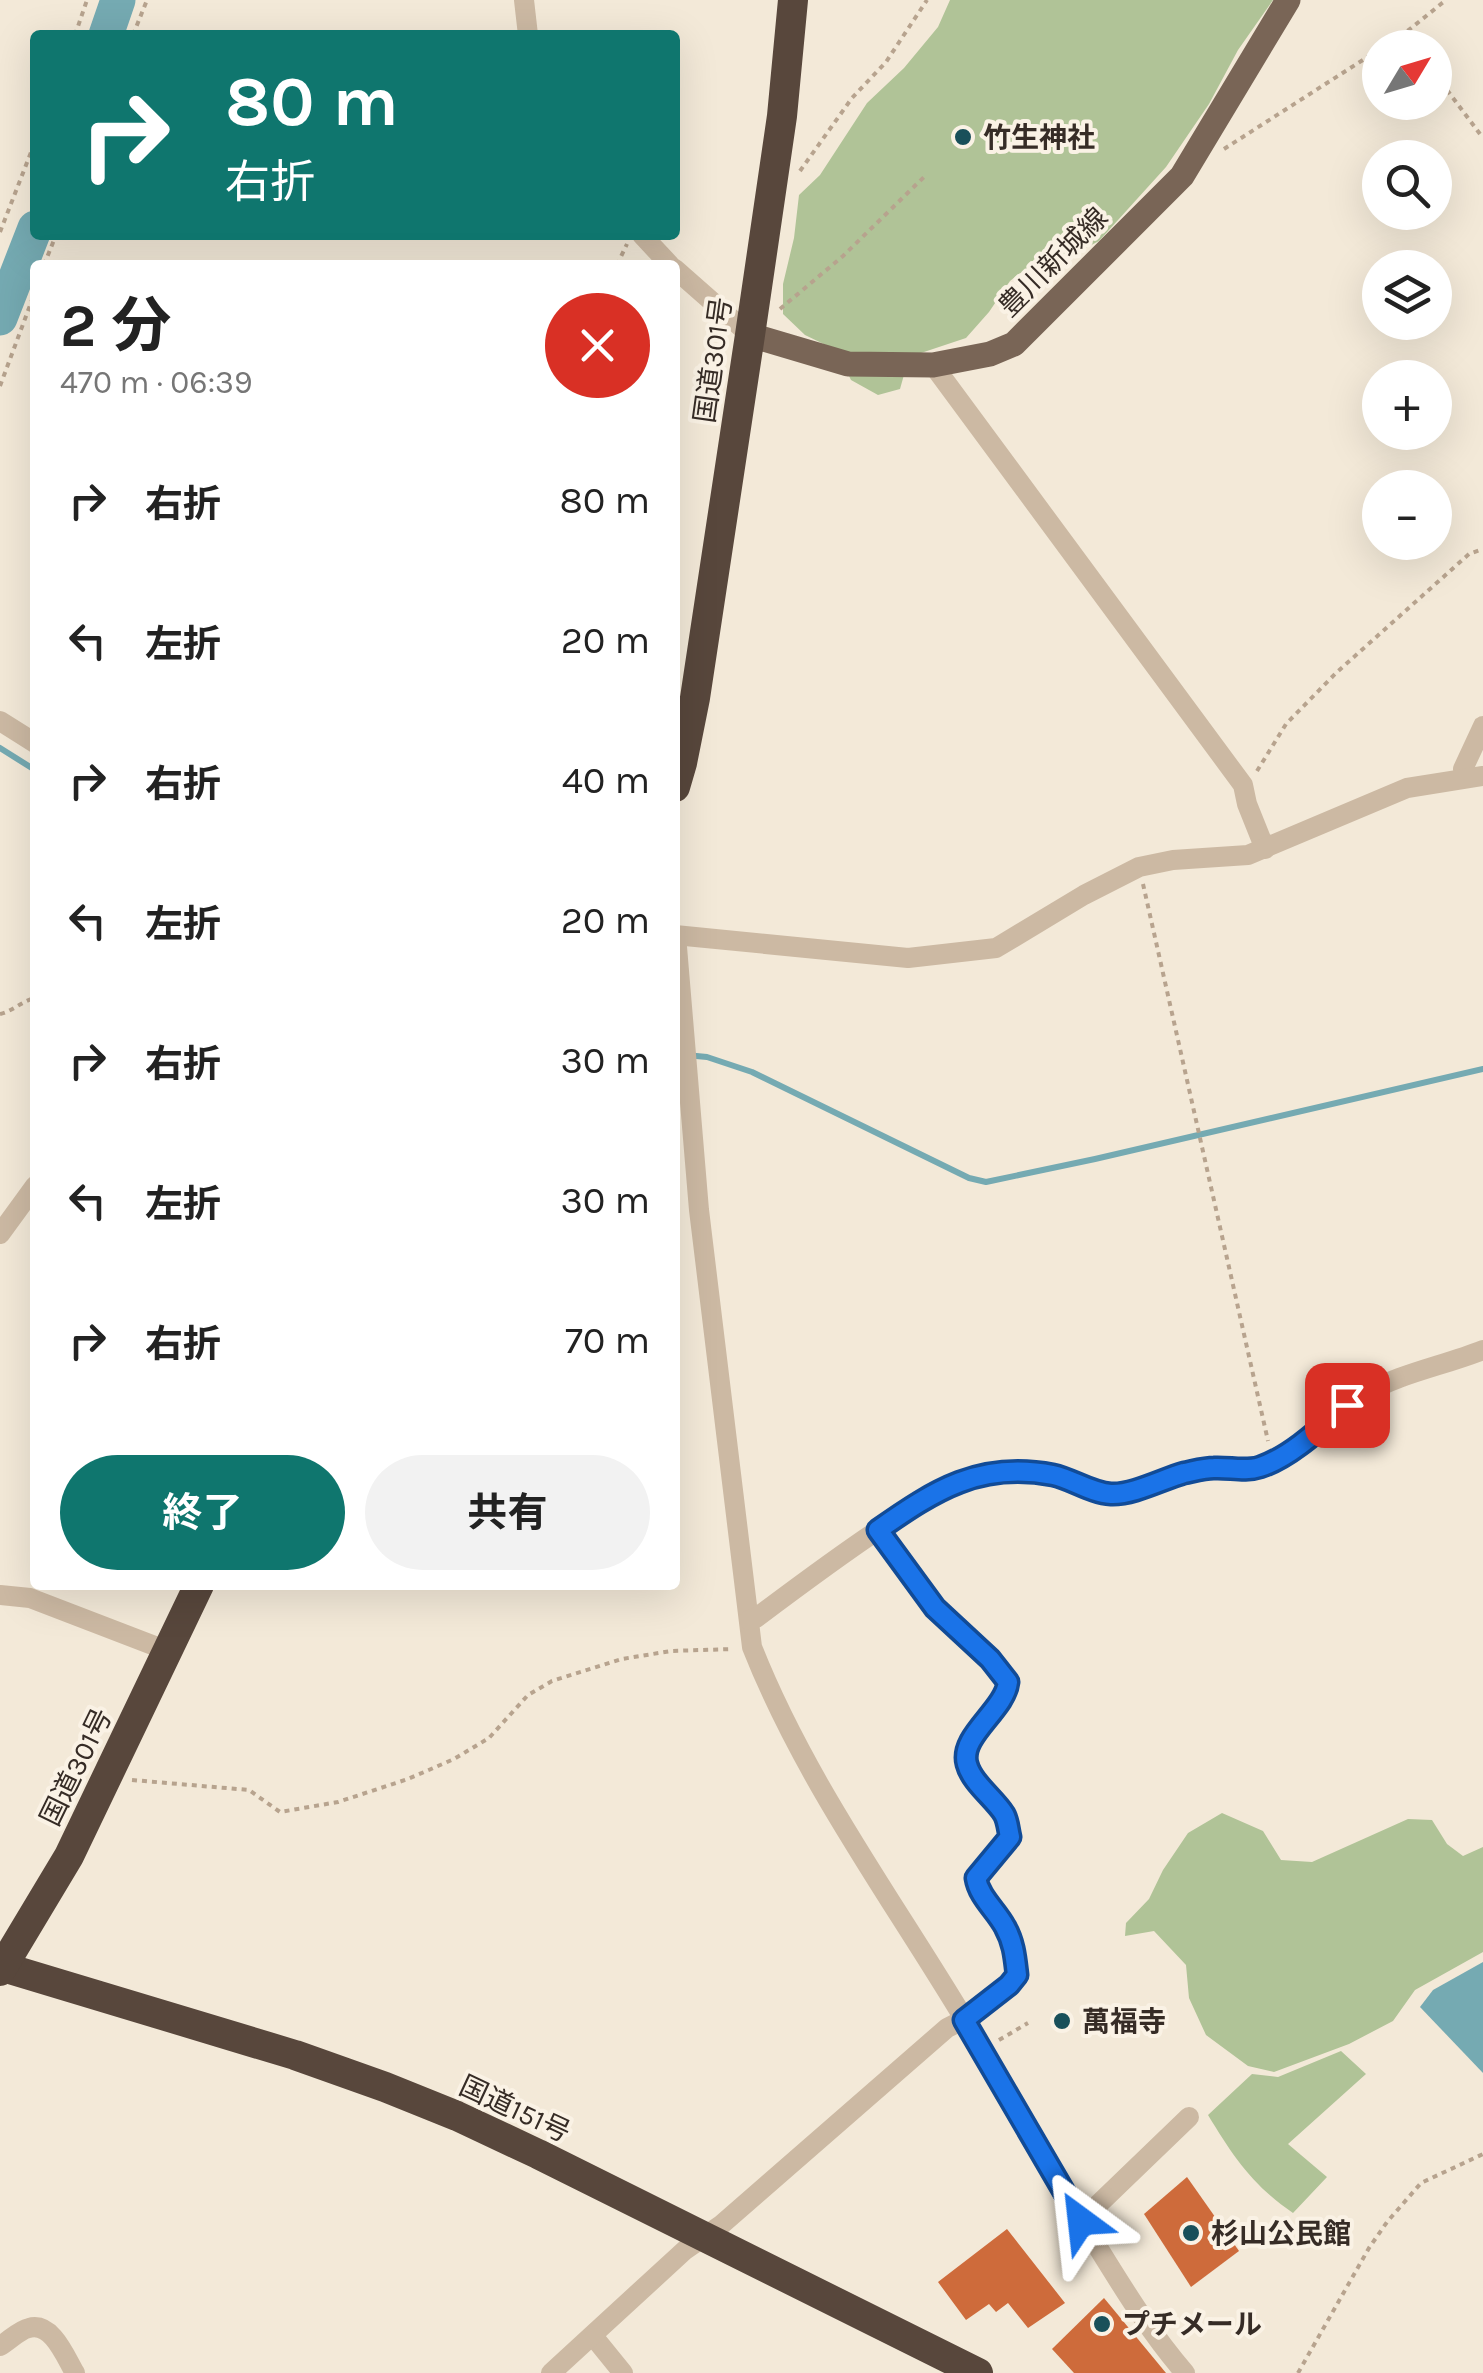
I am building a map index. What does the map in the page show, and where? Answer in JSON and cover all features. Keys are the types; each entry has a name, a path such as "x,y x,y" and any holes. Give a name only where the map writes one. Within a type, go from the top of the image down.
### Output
{"highway":[{"name":"国道301号","path":"680,770 695,698 750,335 782,116 794,0"},
{"name":"国道301号","path":"1,1968 69,1856 197,1590"},
{"name":"国道151号","path":"1,1968 295,2055 456,2116 978,2373"}],"main road":[{"name":"豊川新城線","path":"750,335 848,364 933,365 990,354 1014,344 1182,176 1288,0"}],"street":[{"path":"524,0 527,30"},
{"path":"647,240 665,260"},
{"path":"680,274 750,335"},
{"path":"933,365 1243,784 1265,849"},
{"path":"0,720 30,740"},
{"path":"1473,777 1463,770 1483,726"},
{"path":"680,935 908,958 996,948 1139,867 1173,860 1248,855 1407,788 1473,777"},
{"path":"680,993 699,1210 752,1647 773,1700 828,1798 1081,2221 1140,2316 1185,2373"},
{"path":"0,1234 30,1193"},
{"path":"749,1620 946,1486 978,1475 1024,1470 1059,1476 1106,1494 1119,1494 1188,1472 1261,1467 1295,1448 1368,1392 1403,1376 1483,1350"},
{"path":"551,2373 685,2250 704,2238 947,2028 964,2020 1017,1975 1014,1948 978,1888 976,1878 1010,1837 1006,1817 967,1768 965,1754 976,1733 1007,1694 1008,1682 990,1659 935,1608 878,1530"},
{"path":"0,1595 30,1598 168,1651"},
{"path":"1081,2221 1189,2116"},
{"path":"0,2346 27,2328 38,2327 53,2336 75,2373"},
{"path":"593,2336 623,2373"}],"path":[{"path":"77,30 87,0"},
{"path":"135,30 147,0"},
{"path":"798,174 852,98 886,62 927,0"},
{"path":"1409,30 1446,0"},
{"path":"1182,176 1362,60"},
{"path":"1452,97 1483,138"},
{"path":"0,232 30,155"},
{"path":"750,335 843,256 925,176"},
{"path":"0,386 30,305"},
{"path":"1243,784 1255,774 1286,724 1336,673 1470,554 1483,549"},
{"path":"1139,867 1275,1459"},
{"path":"0,1014 30,999"},
{"path":"107,1778 248,1790 280,1812 338,1802 454,1760 489,1738 528,1695 552,1681 622,1659 671,1651 752,1647"},
{"path":"982,2050 1028,2023"},
{"path":"1298,2373 1388,2222 1421,2183 1483,2154"}],"green space":[{"path":"950,0 1273,0 1166,167 1099,241 1044,270 1020,273 966,338 909,357 900,389 878,395 851,380 836,350 805,335 783,314 783,284 799,195 820,175 867,103 904,68 938,27"},
{"path":"1222,1813 1263,1831 1281,1860 1312,1862 1408,1819 1432,1820 1447,1844 1463,1856 1483,1847 1483,1952 1415,1990 1393,2021 1349,2044 1274,2072 1248,2066 1206,2035 1189,1998 1186,1965 1154,1931 1125,1936 1126,1923 1149,1899 1188,1833"},
{"path":"1341,2051 1366,2074 1288,2144 1327,2177 1293,2213 1244,2169 1208,2115 1252,2074 1278,2077"}],"water":[{"path":"1483,1962 1483,2073 1420,2007 1433,1990"}],"building":[{"name":"杉山公民館","path":"1187,2177 1239,2251 1191,2287 1144,2214"},
{"path":"1007,2229 1065,2303 1028,2328 1008,2303 996,2312 989,2304 966,2320 938,2282"},
{"name":"プチメール","path":"1104,2298 1166,2373 1074,2373 1052,2349"}],"waterway":[{"path":"108,30 118,0"},
{"path":"0,318 30,240"},
{"path":"0,748 30,767"},
{"path":"680,1054 707,1057 752,1072 969,1178 986,1182 1483,1069"}],"place":[{"name":"竹生神社","path":"963,137"},
{"name":"萬福寺","path":"1062,2021"},
{"name":"杉山公民館","path":"1191,2233"},
{"name":"プチメール","path":"1102,2324"}],"route":[{"path":"1081,2221 964,2020 1017,1975 1014,1948 978,1888 976,1878 1010,1837 1006,1817 967,1768 965,1754 976,1733 1007,1694 1008,1682 990,1659 935,1608 878,1530 946,1486 978,1475 1024,1470 1059,1476 1106,1494 1119,1494 1188,1472 1261,1467 1295,1448 1347,1405"}]}
